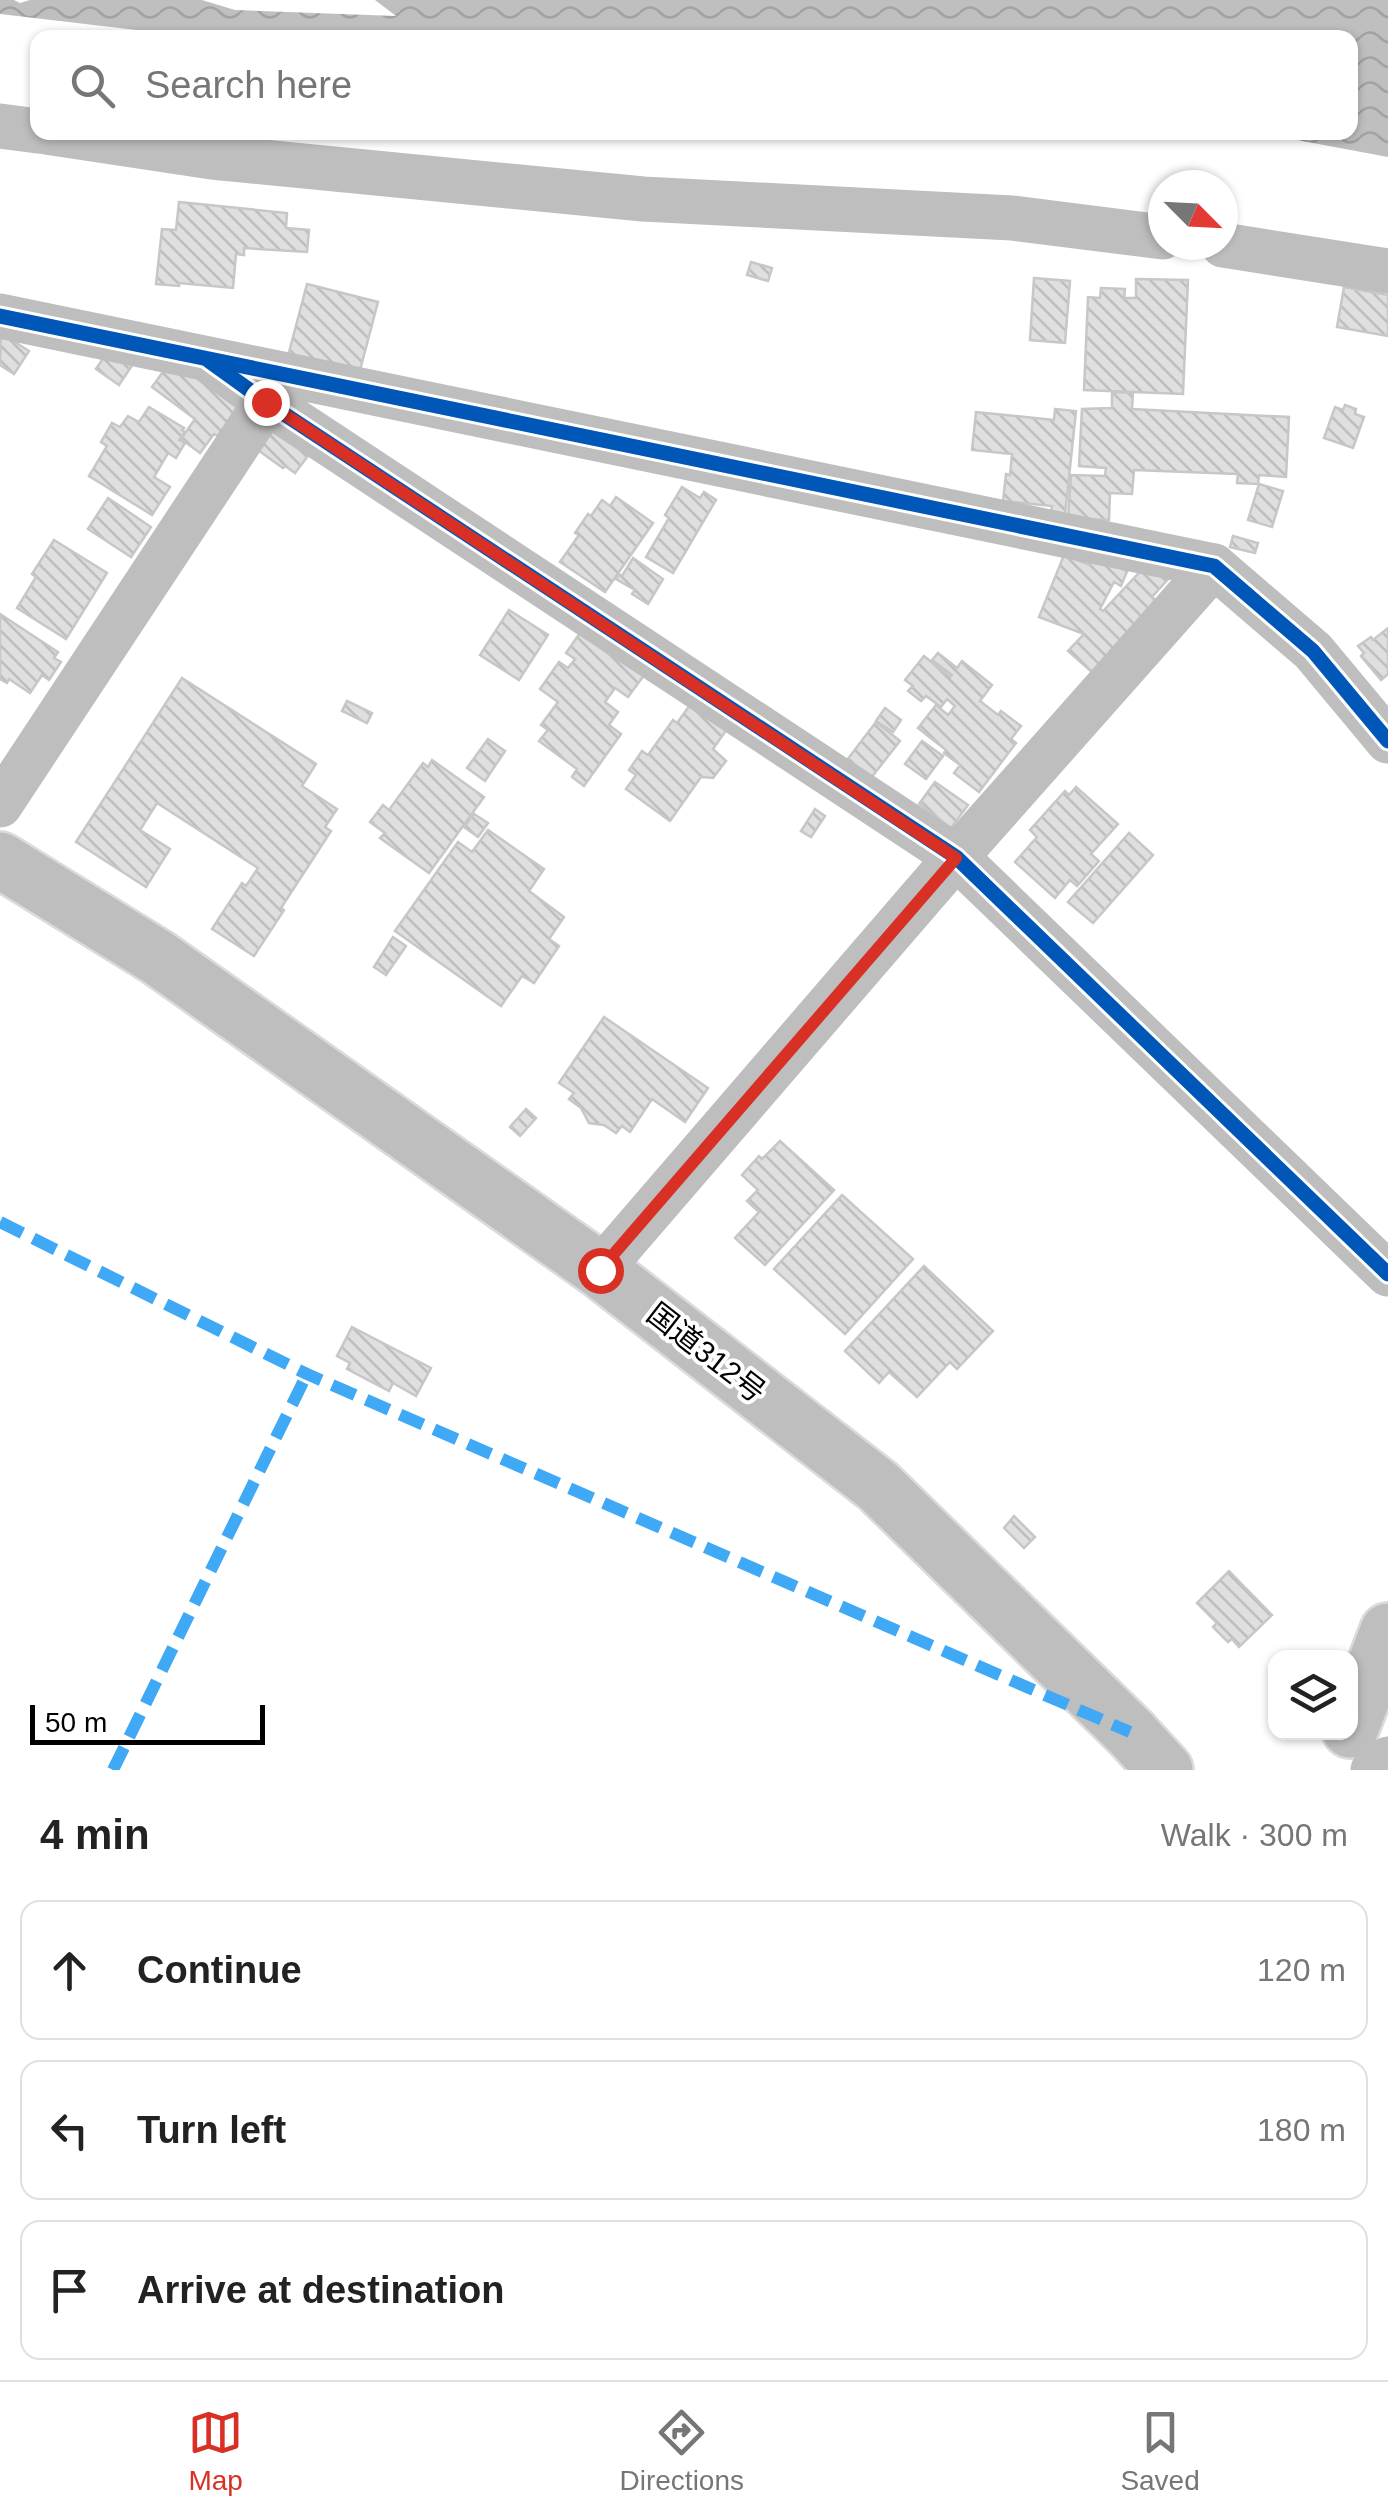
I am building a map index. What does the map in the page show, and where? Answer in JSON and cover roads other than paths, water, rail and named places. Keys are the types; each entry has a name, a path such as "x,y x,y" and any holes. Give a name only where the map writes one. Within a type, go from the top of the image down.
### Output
{"highway":[{"name":"国道312号","path":"0,860 158,957 600,1270 878,1486 1165,1770"},
{"path":"1358,1715 1386,1654"},
{"path":"1359,1770 1386,1654"},
{"path":"1336,1770 1347,1740"}],"street":[{"path":"0,126 30,130"},
{"path":"97,140 212,158 644,199 1012,218 1148,235"},
{"path":"1238,247 1388,271"},
{"path":"0,316 1214,566 1313,651 1388,741"},
{"path":"210,361 266,402 956,858 1388,1274"},
{"path":"0,805 266,402"},
{"path":"600,1270 1214,566"},
{"path":"1373,1770 1388,1759"}],"water":[{"path":"0,0 202,0 235,10 396,16 375,0 1388,0 1388,157 1297,140 1358,140 1358,30 137,30 0,14"}]}
